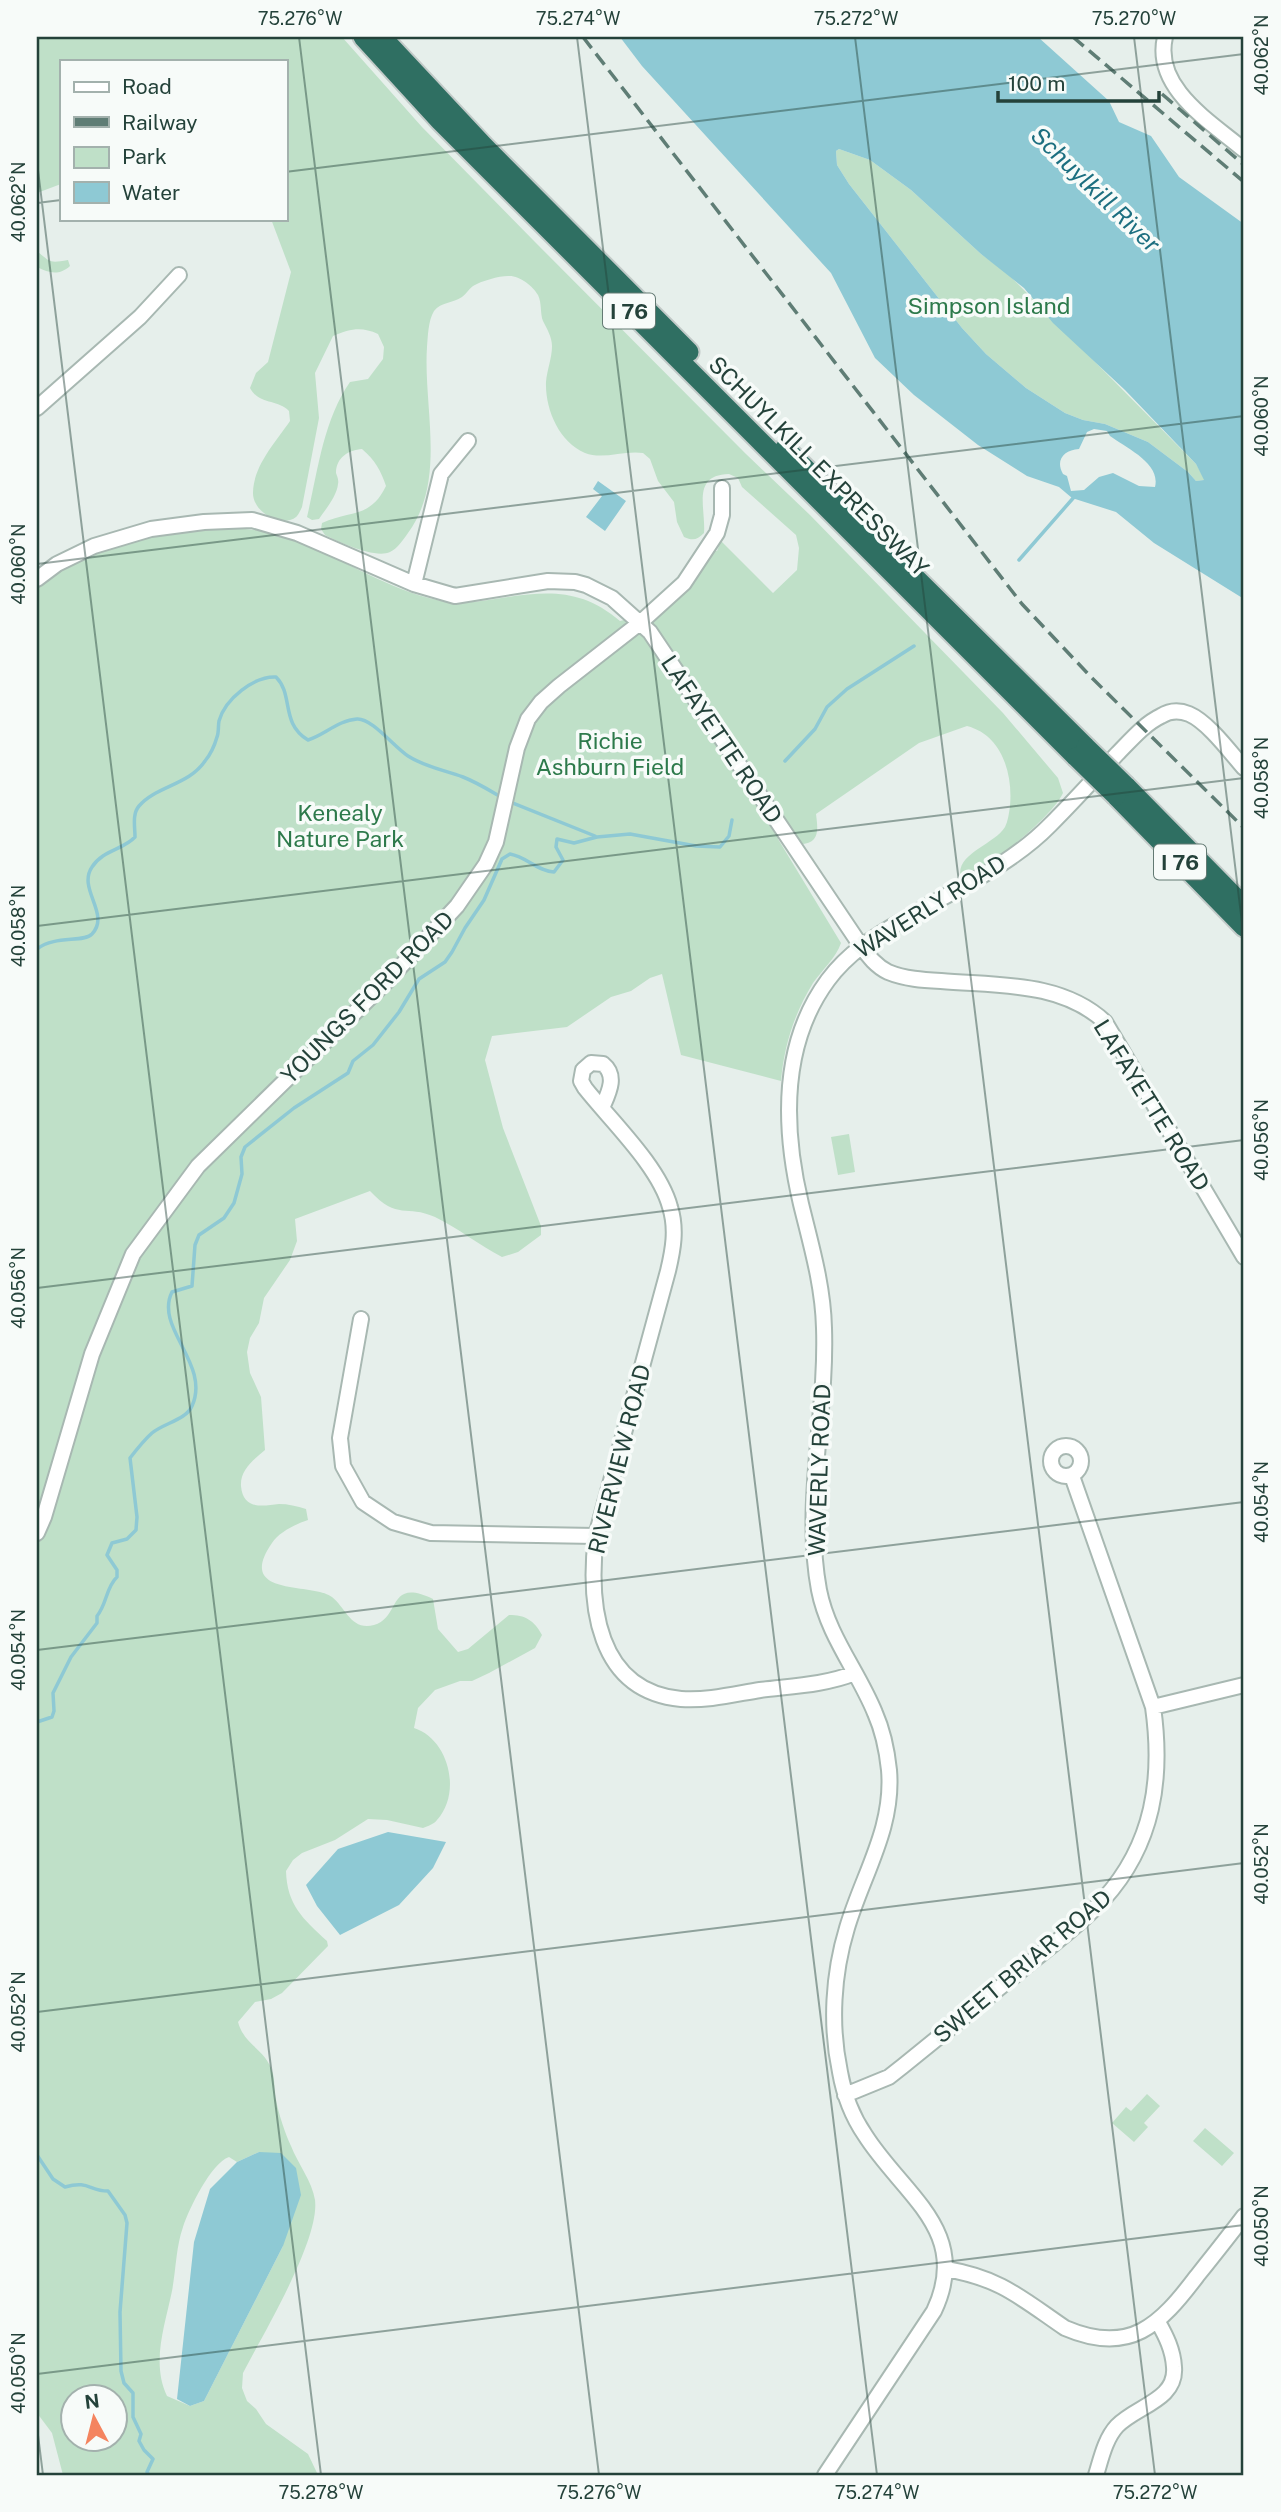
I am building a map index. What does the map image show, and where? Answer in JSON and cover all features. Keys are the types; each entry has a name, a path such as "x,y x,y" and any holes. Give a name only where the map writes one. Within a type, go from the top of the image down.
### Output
{"highway":[{"name":"SCHUYLKILL EXPRESSWAY","path":"363,37 449,130 1081,752 1244,906"},
{"name":"SCHUYLKILL EXPRESSWAY","path":"382,37 494,156 903,575"},
{"name":"SCHUYLKILL EXPRESSWAY","path":"1121,791 1244,927"}],"street":[{"path":"1165,37 1168,76 1182,95 1244,150"},
{"path":"37,408 140,317 179,275"},
{"path":"414,584 441,474 468,441"},
{"name":"YOUNGS FORD ROAD","path":"37,1533 92,1354 133,1254 198,1166 388,979 457,906 492,851 521,736 534,711 559,686 641,622 684,583 712,541 720,523 722,488"},
{"name":"LAFAYETTE ROAD","path":"37,579 57,564 94,545 151,529 204,522 252,520 297,533 414,584 455,596 548,581 575,582 599,590 641,622 660,646 876,965 899,976 1050,992 1076,1000 1097,1015 1110,1029 1132,1065 1244,1256"},
{"name":"WAVERLY ROAD","path":"825,2475 934,2311 944,2285 946,2269 945,2250 937,2229 864,2134 845,2095 834,2031 838,1965 850,1920 883,1834 889,1800 888,1764 880,1725 824,1613 816,1574 815,1491 825,1330 818,1270 794,1168 789,1087 796,1046 809,1010 829,978 861,946 1033,841 1157,718 1170,712 1189,714 1204,725 1244,768"},
{"name":"RIVERVIEW ROAD","path":"602,1108 661,1185 671,1208 674,1231 668,1271 596,1536 594,1589 601,1637 606,1649 625,1673 650,1689 679,1699 700,1699 833,1680 855,1673"},
{"path":"361,1319 340,1438 343,1466 363,1502 393,1521 431,1534 596,1536"},
{"name":"SWEET BRIAR ROAD","path":"845,2095 889,2077 1083,1918 1114,1888 1136,1850 1153,1802 1158,1764 1153,1707 1072,1476"},
{"path":"1153,1707 1244,1685"},
{"path":"946,2269 978,2276 1004,2286 1065,2328 1103,2339 1127,2336 1158,2322 1174,2306 1244,2216"},
{"path":"1096,2475 1115,2429 1130,2415 1163,2395 1173,2384 1175,2378 1172,2354 1158,2322"}],"green space":[{"name":"Kenealy Nature Park","path":"37,37 342,37 422,127 746,454 810,515 1003,713 1058,778 1063,793 1047,815 1019,841 988,865 964,879 961,878 963,862 1005,827 1010,806 1009,781 1003,757 989,738 967,726 919,743 816,814 817,830 811,841 800,844 789,832 778,839 841,943 800,1006 787,1043 781,1081 681,1055 662,974 650,978 631,991 611,997 567,1027 492,1036 485,1060 503,1128 541,1226 541,1235 518,1252 502,1257 435,1217 395,1209 370,1191 295,1219 297,1241 290,1260 264,1298 259,1323 250,1338 247,1352 250,1373 261,1397 265,1450 245,1470 241,1486 249,1503 260,1506 286,1504 303,1508 306,1509 308,1520 288,1529 275,1539 263,1560 263,1573 281,1585 332,1597 354,1622 366,1626 382,1621 396,1601 408,1593 433,1599 438,1629 458,1652 468,1649 509,1615 529,1619 542,1635 535,1648 472,1681 460,1681 435,1690 418,1708 414,1728 436,1743 448,1768 449,1796 445,1809 436,1821 423,1828 368,1819 335,1840 302,1853 293,1860 286,1871 289,1893 298,1910 327,1941 328,1946 282,1993 271,1999 255,2002 238,2022 245,2037 270,2065 282,2124 315,2200 309,2238 300,2262 243,2373 242,2388 247,2401 266,2424 308,2454 318,2475 63,2475 52,2433 37,2413 37,585 95,553 129,542 200,528 235,528 269,532 300,542 384,582 437,600 466,602 530,594 561,594 591,602 620,621 666,609 714,550 717,551 721,541 773,593 797,570 799,548 796,535 742,487 738,478 729,474 709,480 705,487 704,533 695,539 684,537 677,522 674,502 658,481 650,459 643,453 592,455 568,441 555,424 548,403 546,382 552,343 542,318 539,298 529,285 512,276 476,284 462,297 437,308 432,315 427,347 431,443 427,490 420,512 397,547 383,554 367,552 325,535 321,529 322,523 366,509 380,497 386,486 377,466 362,449 348,453 338,463 337,489 319,519 312,520 307,517 322,447 333,413 350,382 368,379 383,359 384,347 378,334 366,330 350,330 333,336 315,373 319,418 302,507 299,514 290,520 284,521 269,516 254,500 254,482 266,455 290,421 289,411 263,400 250,388 256,373 268,362 291,272 271,220 287,220 287,60 60,60 60,184 37,193","holes":["259,2152 283,2246 204,2401 190,2406 167,2396 162,2383 161,2344 177,2251 195,2199 215,2168 229,2157 237,2162"]},
{"name":"Simpson Island","path":"839,149 870,160 911,190 981,254 1007,273 1196,464 1205,480 1196,481 1148,442 1105,424 1065,413 1026,388 986,354 962,328 849,184 837,165 836,151"},
{"path":"37,251 51,261 68,260 70,266 58,272 41,269 37,267"},
{"path":"849,1134 855,1172 838,1175 831,1137"},
{"path":"1147,2094 1160,2106 1144,2123 1148,2127 1134,2142 1112,2123 1126,2107 1131,2111"},
{"path":"1205,2128 1234,2153 1222,2166 1193,2141"}],"water":[{"name":"Schuylkill River","path":"620,37 1038,37 1109,101 1119,122 1151,136 1179,177 1244,224 1244,599 1154,543 1116,512 1072,498 1059,487 1027,476 978,445 914,395 875,358 831,273 642,66","holes":["839,149 870,160 911,190 981,254 1024,288 1053,323 1125,390 1196,464 1204,480 1196,481 1148,442 1105,424 1065,413 1026,388 986,354 962,328 849,184 837,165 836,151","1094,429 1107,431 1148,463 1153,471 1155,487 1139,486 1113,473 1099,477 1084,490 1071,491 1067,476 1061,469 1062,457 1079,449 1087,432"]},
{"path":"598,481 626,501 605,531 586,517 602,496 593,489"},
{"path":"388,1832 446,1842 433,1868 399,1905 340,1935 317,1906 306,1885 338,1849"},
{"path":"259,2152 281,2153 296,2168 301,2195 283,2246 204,2401 190,2406 177,2399 194,2242 210,2189 237,2162"}],"waterway":[{"path":"1019,560 1075,496"},
{"path":"785,761 815,729 827,707 847,689 914,646"},
{"path":"37,949 52,942 88,937 92,934 98,918 88,884 92,867 102,857 135,837 135,813 146,799 182,781 207,759 227,705 242,690 259,680 276,677 285,692 294,726 308,740 344,722 363,720 414,760 468,779 501,797"},
{"path":"508,801 595,836"},
{"path":"37,1722 52,1717 53,1693 71,1657 97,1623 97,1616 117,1577 117,1570 107,1555 112,1543 127,1539 136,1530 130,1458 152,1433 185,1415 192,1406 196,1391 194,1376 175,1333 168,1306 172,1292 192,1286 195,1245 199,1235 224,1218 234,1203 242,1174 241,1157 245,1147 294,1108 348,1073 353,1061 373,1045 399,1012 419,979 445,962 452,952 484,900 502,859 510,854 554,872 563,860 556,847 557,839 574,843 597,837 630,834 696,846 720,847 729,836 732,820"},
{"path":"37,2155 53,2179 65,2187 84,2185 108,2191 125,2215 127,2223 120,2312 121,2371 124,2383 133,2393 133,2417 141,2434 139,2441 153,2459 147,2472 149,2475"}],"railway":[{"path":"583,37 1022,604 1092,678 1244,828"},
{"path":"1073,37 1244,182"},
{"path":"1162,94 1244,165"}],"park label":[{"name":"Richie Ashburn Field","path":"610,753"}]}
